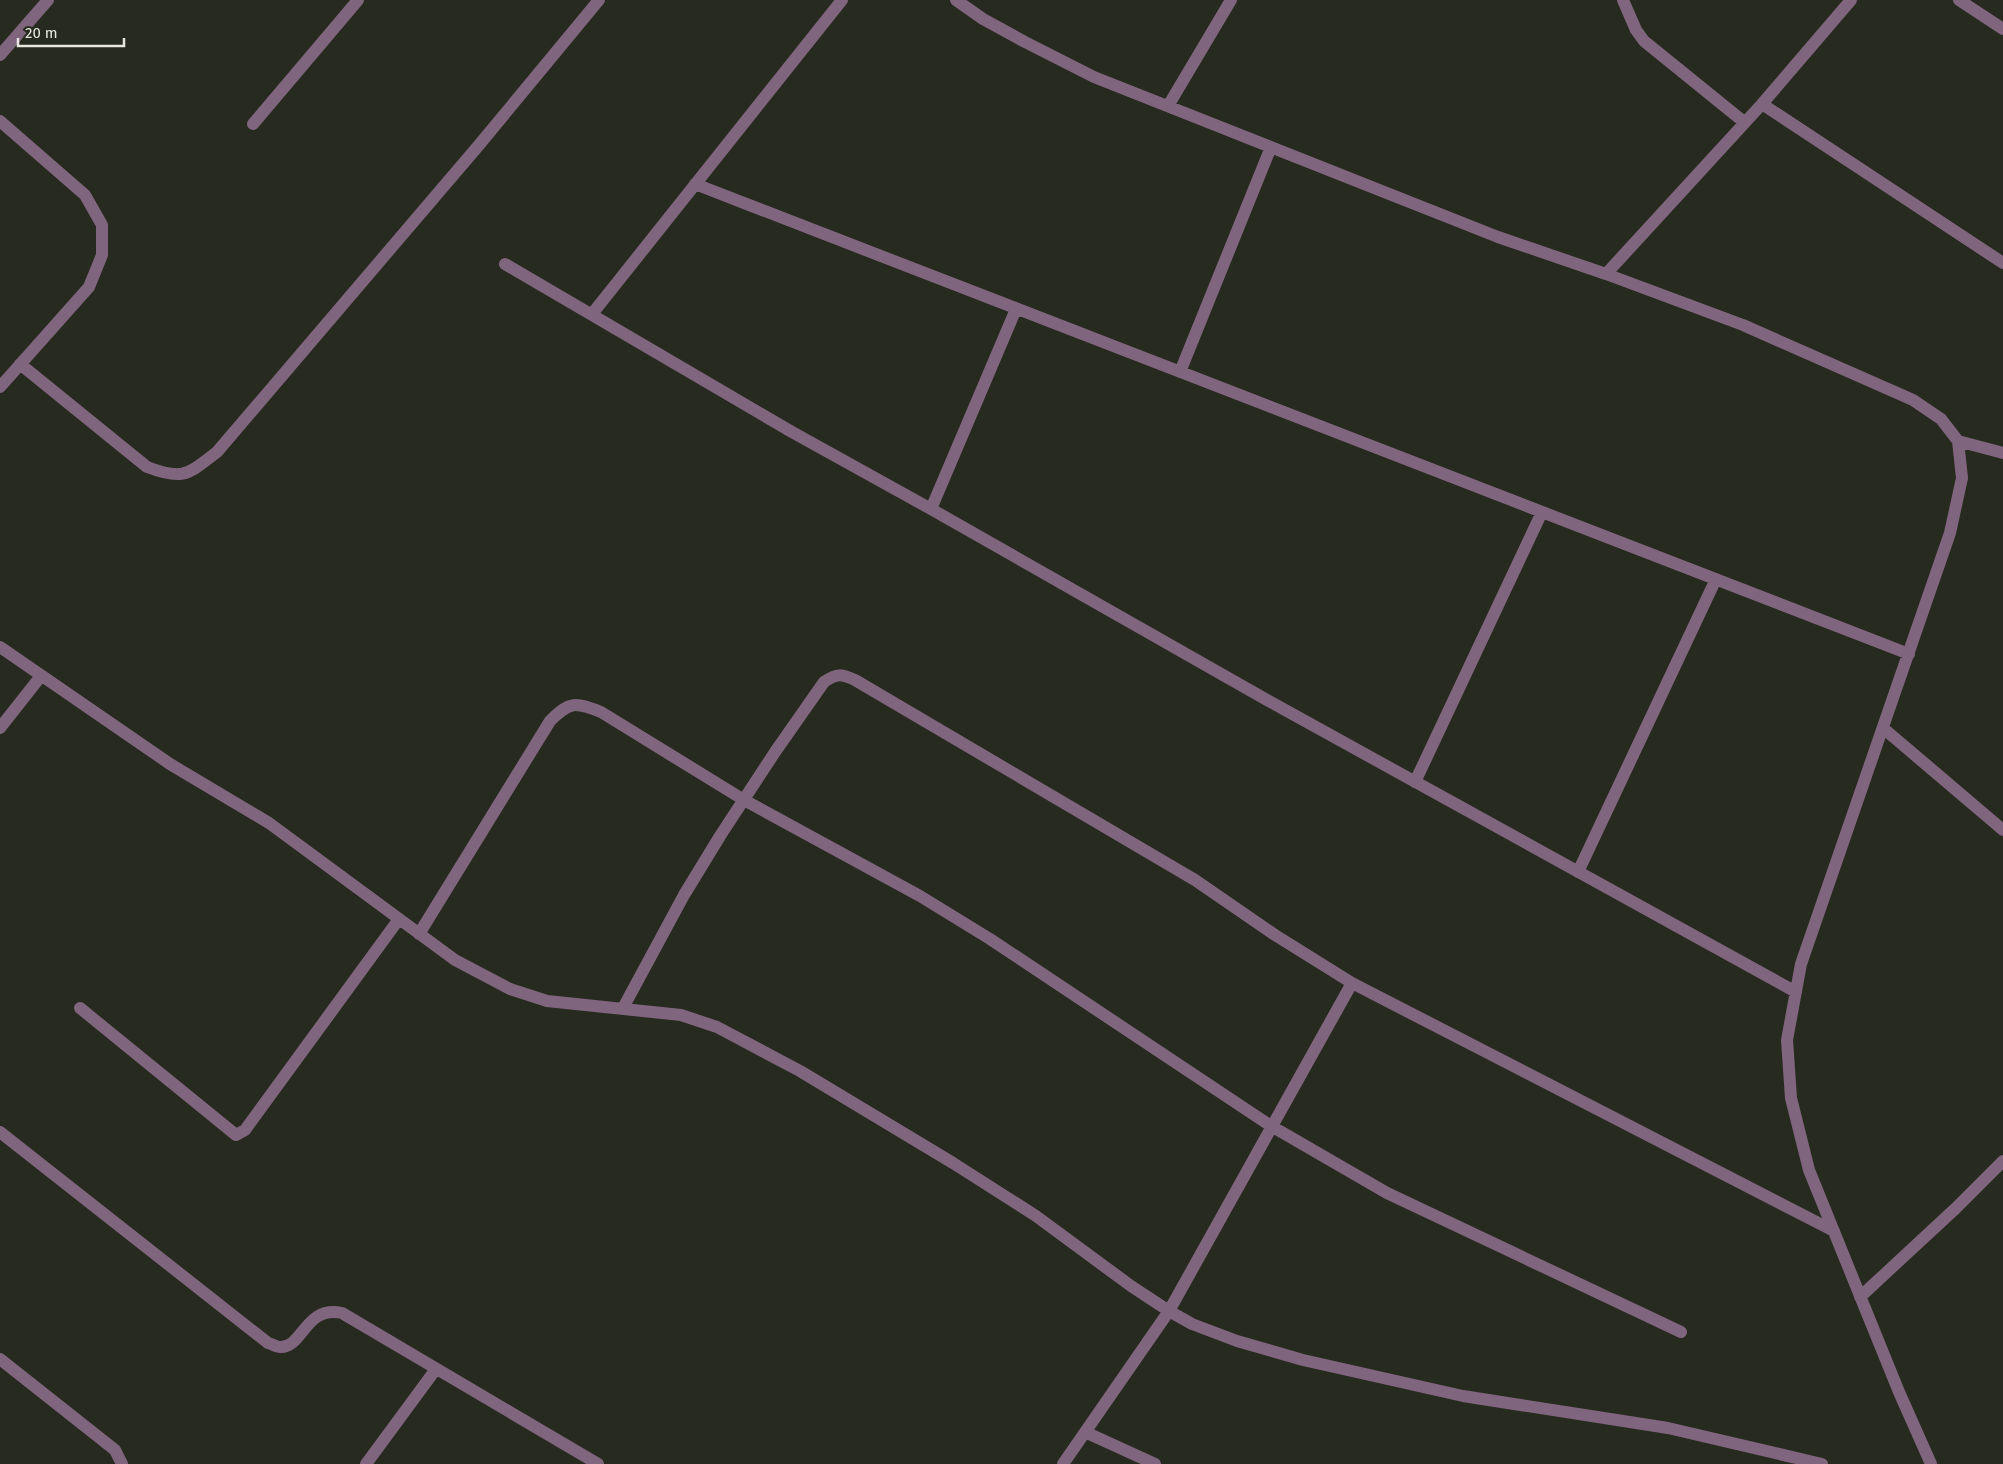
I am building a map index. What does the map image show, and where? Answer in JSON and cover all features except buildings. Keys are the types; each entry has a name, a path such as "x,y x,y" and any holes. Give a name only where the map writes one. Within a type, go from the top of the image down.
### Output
{"street":[{"path":"0,55 48,0"},
{"path":"253,124 358,0"},
{"path":"20,364 147,467 168,475 190,473 217,452 479,145 599,0"},
{"path":"592,314 842,0"},
{"path":"956,0 984,19 1094,77 1498,237 1606,274 1743,325 1913,400 1941,419 1958,441 1962,478 1952,524 1909,654 1801,964 1787,1040 1791,1098 1809,1170 1899,1392 1931,1464"},
{"path":"1168,106 1231,0"},
{"path":"1623,0 1636,30 1644,41 1744,122"},
{"path":"1606,274 1762,104 1851,0"},
{"path":"1959,0 2003,29"},
{"path":"1762,104 2003,263"},
{"path":"0,121 85,195 102,225 102,255 89,287 0,387"},
{"path":"1180,372 1271,147"},
{"path":"695,184 1909,654"},
{"path":"505,264 792,432 1267,700 1796,992"},
{"path":"931,509 1016,308"},
{"path":"1958,441 2003,453"},
{"path":"1415,782 1542,512"},
{"path":"1578,872 1716,579"},
{"path":"0,647 170,764 269,823 456,960 510,989 547,1001 681,1015 717,1027 800,1072 1036,1216 1131,1286 1192,1324 1237,1341 1303,1360 1463,1396 1668,1428 1822,1464"},
{"path":"623,1008 684,895 775,752 824,682 834,675 845,676 855,680 1195,880 1275,935 1352,983 1834,1231"},
{"path":"0,728 41,676"},
{"path":"419,934 550,721 564,707 582,705 601,712 744,800 920,896 990,939 1271,1126 1387,1192 1681,1332"},
{"path":"1883,728 2003,830"},
{"path":"80,1008 236,1134 245,1130 399,919"},
{"path":"1063,1464 1169,1311 1352,983"},
{"path":"0,1132 268,1343 280,1347 289,1345 314,1318 331,1311 342,1313 598,1464"},
{"path":"1860,1297 2003,1162"},
{"path":"0,1359 115,1450 122,1464"},
{"path":"366,1464 436,1369"},
{"path":"1085,1432 1155,1464"}]}
